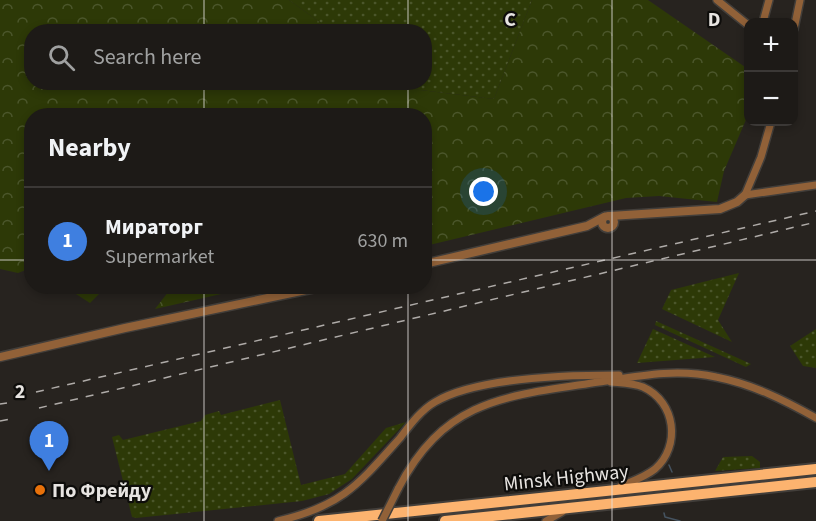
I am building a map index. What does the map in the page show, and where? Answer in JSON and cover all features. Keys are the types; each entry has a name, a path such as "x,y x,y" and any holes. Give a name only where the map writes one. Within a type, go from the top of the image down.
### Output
{"highway":[{"name":"Minsk Highway","path":"319,521 816,469"},
{"name":"Minsk Highway","path":"445,521 816,482"}],"street":[{"path":"717,0 744,22"},
{"path":"764,18 769,0"},
{"path":"796,18 800,0"},
{"path":"432,262 587,226 607,217 661,211 720,209 737,202 745,195 761,157 770,126"},
{"path":"745,195 816,185"},
{"path":"587,226 609,227 631,216"},
{"path":"607,217 602,223 609,227"},
{"path":"0,357 287,294"},
{"path":"382,521 411,464 435,434 472,411 500,399 531,392 639,374"},
{"path":"278,521 315,510 345,496 364,479 425,410 459,391 495,383 639,374 697,374 740,382 816,418"},
{"path":"599,382 632,384 652,393 665,407 672,426 670,446 660,464 638,480 608,491"},
{"path":"546,521 551,516 575,507"},
{"path":"507,521 537,511"}],"green space":[{"path":"0,0 289,0 322,24 24,24 24,90 420,90 494,99 532,0 648,0 744,66 744,124 724,171 717,202 659,196 626,198 432,244 432,108 24,108 24,271 18,273 0,269"},
{"path":"289,0 532,0 494,99 420,90 432,90 432,24 322,24"},
{"path":"739,273 718,320 732,342 662,309 671,290"},
{"path":"76,294 99,294 90,303"},
{"path":"167,294 221,294 155,309"},
{"path":"656,321 751,364 746,367 655,325"},
{"path":"653,329 715,357 637,363"},
{"path":"816,329 816,368 803,366 790,346"},
{"path":"280,400 301,485 345,474 386,428 406,422 352,479 329,494 302,501 132,517 112,437 119,435 123,440 201,421 205,415 219,411 221,415"},
{"path":"752,456 760,462 760,468 715,471 723,457"}],"waterway":[{"path":"669,465 672,472"},
{"path":"664,513 665,517 680,521"}],"railway":[{"path":"36,392 816,211"},
{"path":"39,408 816,222"},
{"path":"0,404 7,403"},
{"path":"0,421 11,419"}],"place":[{"name":"Мираторг","path":"49,471"},
{"name":"По Фрейду","path":"40,490"}]}
